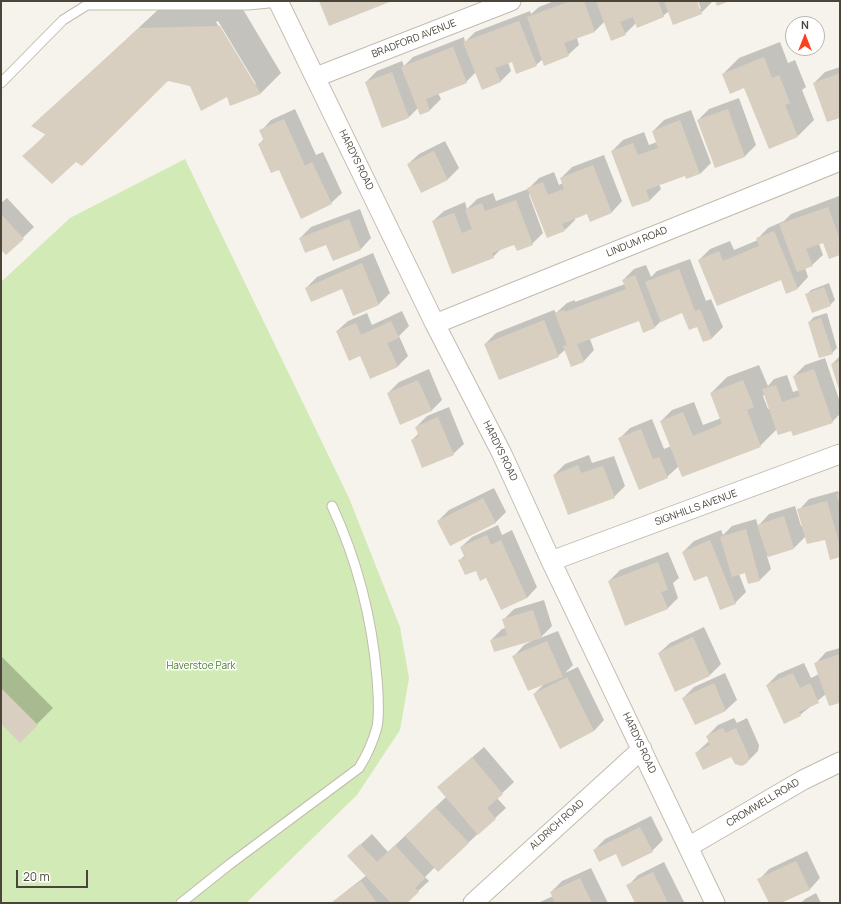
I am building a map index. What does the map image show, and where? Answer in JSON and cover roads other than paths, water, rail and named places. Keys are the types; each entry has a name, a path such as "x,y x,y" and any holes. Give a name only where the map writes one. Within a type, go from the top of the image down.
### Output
{"street":[{"name":"HARDYS ROAD","path":"279,1 435,324 502,454 551,561 715,903"},
{"name":"BRADFORD AVENUE","path":"316,77 511,1"},
{"name":"LINDUM ROAD","path":"435,324 840,161"},
{"name":"SIGNHILLS AVENUE","path":"551,561 840,454"},
{"name":"ALDRICH ROAD","path":"473,903 642,749"},
{"name":"CROMWELL ROAD","path":"688,848 803,780 840,762"}],"lane":[{"path":"1,83 64,20 87,5 226,6 279,1"},
{"path":"181,903 230,864 359,768 370,749 377,726 379,703 374,646 363,592 344,532 332,506"}],"park label":[{"name":"Haverstoe Park","path":"201,666"}]}
